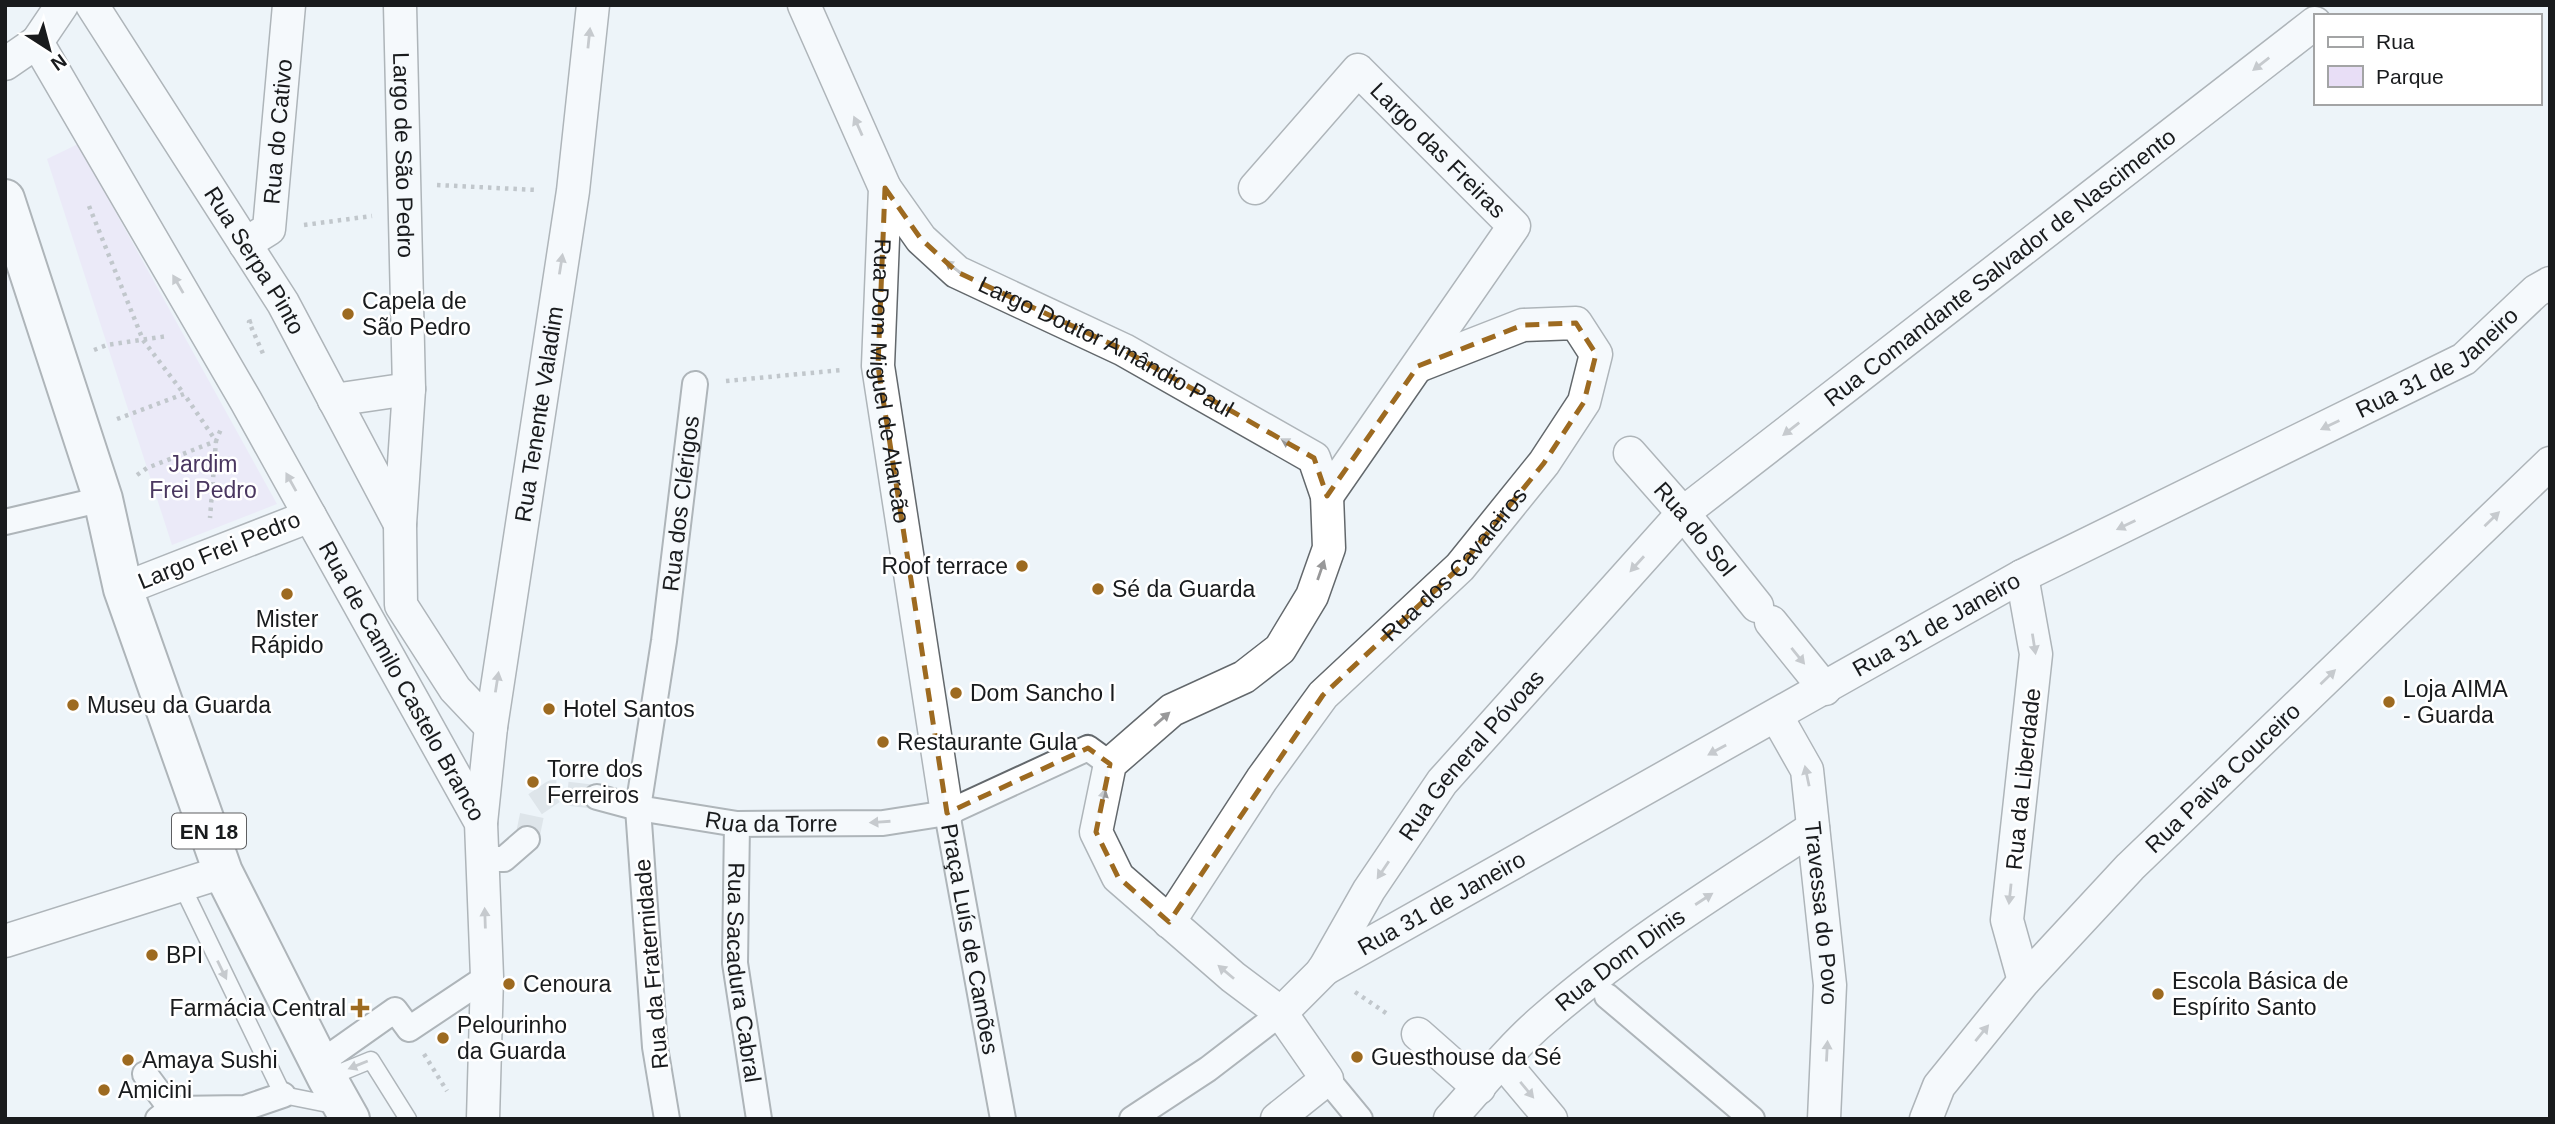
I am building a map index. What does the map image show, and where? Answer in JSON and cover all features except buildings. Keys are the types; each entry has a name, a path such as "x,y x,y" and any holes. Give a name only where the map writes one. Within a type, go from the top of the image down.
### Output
{"main road":[{"name":"Largo Frei Pedro","path":"5,200 103,499 123,589"},
{"name":"EN 18","path":"123,589 223,872 335,1092"}],"street":[{"path":"5,64 37,42 62,5"},
{"name":"Rua Serpa Pinto","path":"92,5 257,237 283,303 400,524"},
{"name":"Rua do Cativo","path":"257,237 289,5"},
{"name":"Largo de São Pedro","path":"400,5 409,389 400,524 401,605 455,689 491,727"},
{"name":"Rua Tenente Valadim","path":"481,823 491,727 573,191 593,5"},
{"name":"Rua Dom Miguel de Alarcão","path":"804,5 885,188 878,366 947,813"},
{"name":"Rua Comandante Salvador de Nascimento","path":"1683,513 2314,24"},
{"name":"Largo Frei Pedro","path":"37,42 310,516 123,589"},
{"name":"Largo das Freiras","path":"1255,188 1358,70 1514,226 1327,496"},
{"name":"Largo Doutor Amândio Paul","path":"885,188 921,239 957,272 1124,350 1314,458 1327,496"},
{"name":"Rua 31 de Janeiro","path":"1323,971 1777,717 2022,576 2464,359 2536,291 2550,283"},
{"name":"Rua dos Cavaleiros","path":"1169,922 1262,779 1323,695 1460,567 1544,463 1584,402 1596,354 1576,323 1523,325 1418,366"},
{"name":"Rua dos Clérigos","path":"638,808 664,641 695,384"},
{"path":"334,400 409,389"},
{"name":"Rua do Sol","path":"1630,453 1683,513 1825,689"},
{"name":"Rua Paiva Couceiro","path":"1926,1119 1939,1086 2024,981 2130,867 2550,463"},
{"path":"1327,496 1329,548 1312,596 1280,649 1244,677 1172,710 1110,764 1096,832 1118,877 1233,977 1281,1013 1327,1079 1360,1119"},
{"path":"5,522 103,499"},
{"name":"Rua General Póvoas","path":"1281,1013 1323,971 1369,890 1442,782 1683,513"},
{"name":"Rua de Camilo Castelo Branco","path":"310,516 481,823 487,976 483,1119"},
{"name":"Rua da Liberdade","path":"2022,576 2036,654 2007,920 2024,981"},
{"name":"Travessa do Povo","path":"1777,717 1807,770 1830,985 1824,1119"},
{"name":"Praça Luís de Camões","path":"1003,1119 947,813 1088,748 1110,764"},
{"name":"Rua da Torre","path":"597,797 638,808 737,824 883,823 947,813"},
{"name":"Rua da Fraternidade","path":"638,808 654,1047 667,1119"},
{"name":"Rua Sacadura Cabral","path":"737,824 735,963 759,1119"},
{"name":"Rua Dom Dinis","path":"1450,1119 1542,1020 1591,979 1672,920 1813,828"},
{"path":"483,859 503,859 527,839"},
{"path":"5,941 223,872"},
{"path":"335,1092 395,1010 409,1029 487,976"},
{"path":"1607,996 1752,1119"},
{"path":"1132,1119 1208,1069 1281,1013"},
{"path":"1418,1034 1479,1088"},
{"path":"1503,1062 1551,1119"},
{"path":"145,1074 164,1114 245,1108 283,1095"},
{"path":"1277,1119 1327,1079"}],"lane":[{"path":"182,886 283,1095 335,1092 371,1060 408,1119"}],"path":[{"path":"257,237 405,198 573,191"},
{"path":"86,201 143,340 216,442"},
{"path":"58,362 107,345 183,333 201,323"},
{"name":"Rua dos Clérigos","path":"695,384 878,366"},
{"path":"80,431 184,394"},
{"path":"218,552 209,531 216,442 228,415 246,401"},
{"path":"103,499 147,468 216,442"},
{"path":"1323,971 1418,1034"},
{"path":"409,1029 451,1096"}],"highlighted area":[{"path":"885,188 921,239 957,272 1124,350 1314,458 1327,496 1418,366 1523,325 1576,323 1596,354 1584,402 1544,463 1460,567 1323,695 1169,922 1118,877 1096,832 1110,764 1088,748 947,813 878,366"}],"green space":[{"name":"Jardim Frei Pedro","path":"78,144 277,504 172,545 47,159"}],"tunnel":[{"path":"527,839 534,805 553,792 597,797"}],"place":[{"name":"Capela de São Pedro","path":"348,314"},
{"name":"Roof terrace","path":"1022,566"},
{"name":"Sé da Guarda","path":"1098,589"},
{"name":"Mister Rápido","path":"287,594"},
{"name":"Dom Sancho I","path":"956,693"},
{"name":"Loja AIMA - Guarda","path":"2389,702"},
{"name":"Museu da Guarda","path":"73,705"},
{"name":"Hotel Santos","path":"549,709"},
{"name":"Restaurante Gula","path":"883,742"},
{"name":"Torre dos Ferreiros","path":"533,782"},
{"name":"BPI","path":"152,955"},
{"name":"Cenoura","path":"509,984"},
{"name":"Escola Básica de Espírito Santo","path":"2158,994"},
{"name":"Farmácia Central","path":"360,1008"},
{"name":"Pelourinho da Guarda","path":"443,1038"},
{"name":"Guesthouse da Sé","path":"1357,1057"},
{"name":"Amaya Sushi","path":"128,1060"},
{"name":"Amicini","path":"104,1090"}]}
